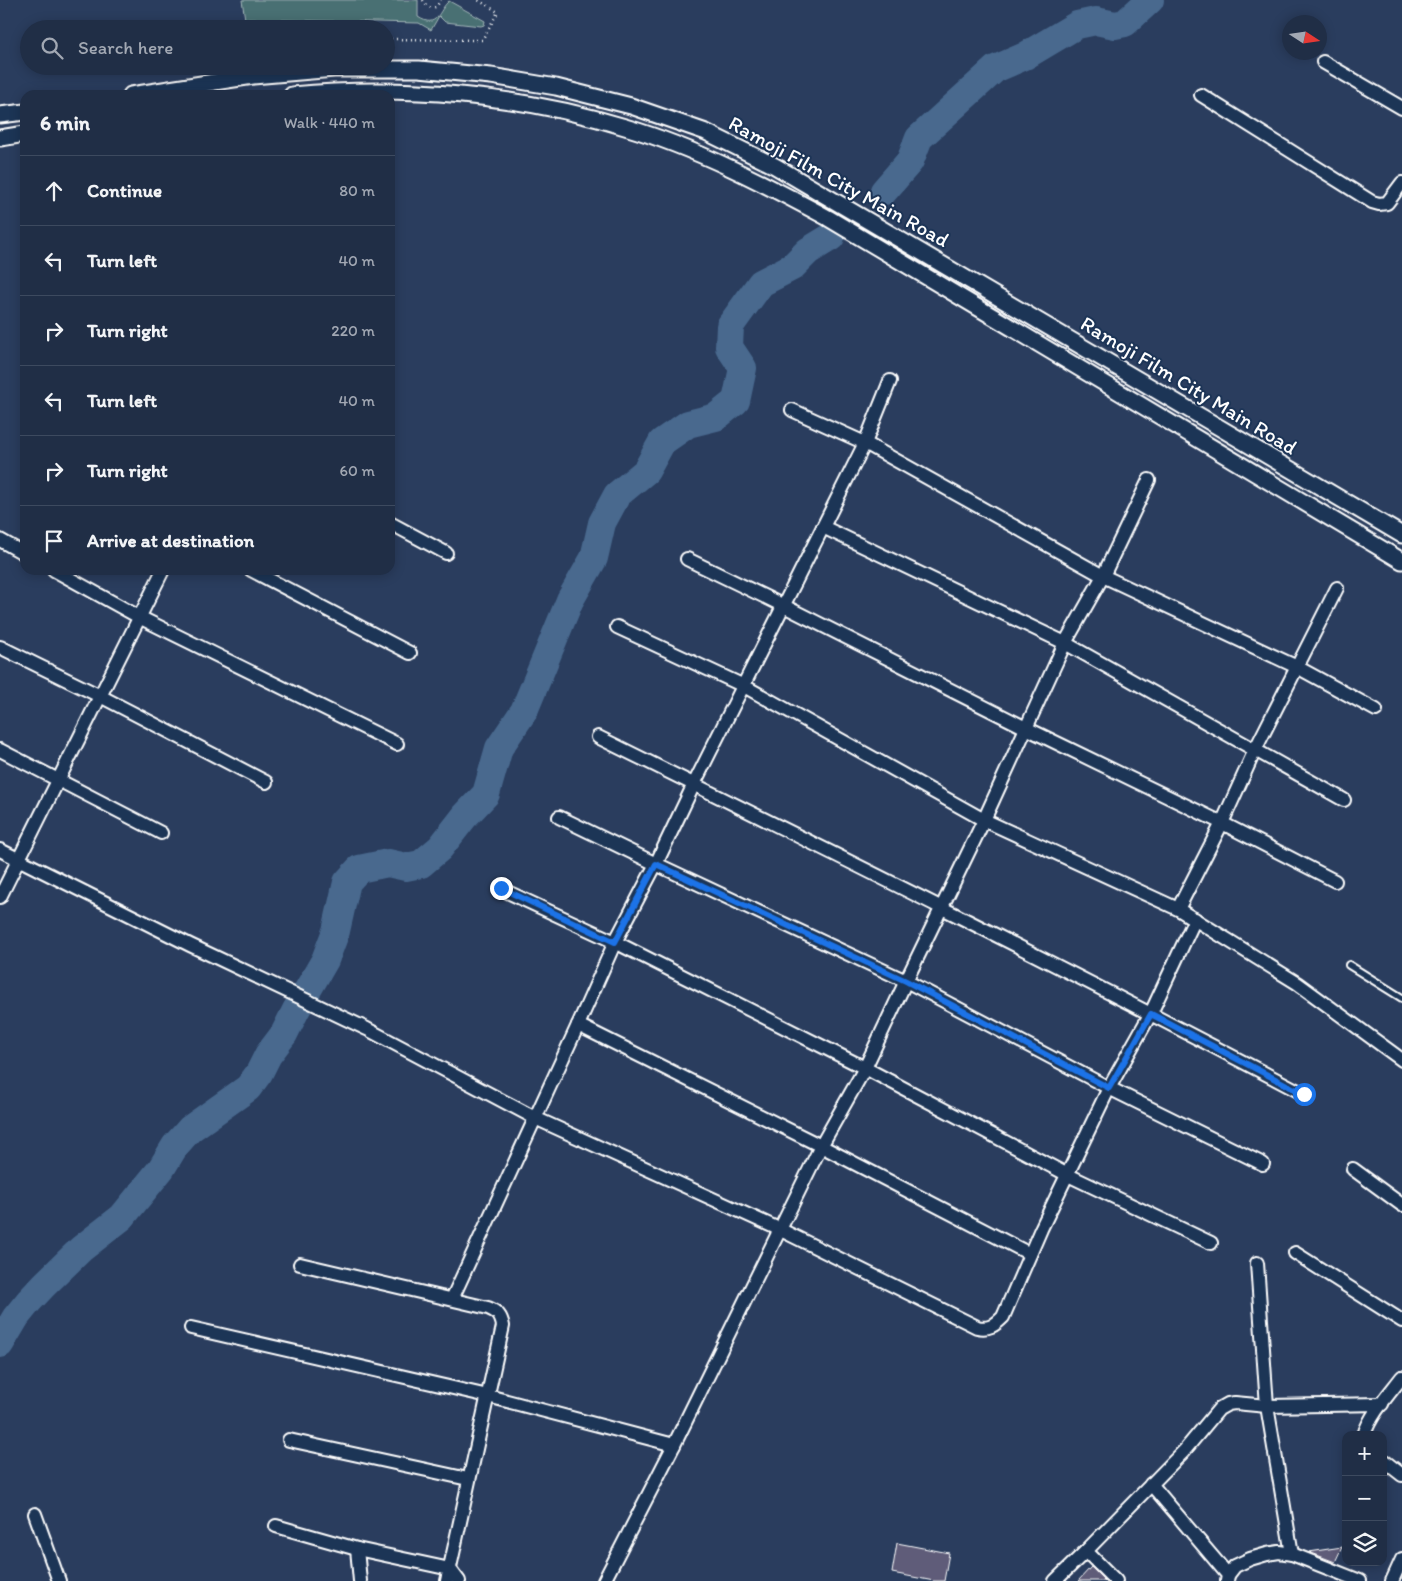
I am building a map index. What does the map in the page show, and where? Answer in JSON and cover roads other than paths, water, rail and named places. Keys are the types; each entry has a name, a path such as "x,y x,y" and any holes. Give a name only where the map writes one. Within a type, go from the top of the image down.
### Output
{"street":[{"path":"1323,62 1402,108"},
{"name":"Ramoji Film City Main Road","path":"395,69 419,69 491,76 556,87 631,106 706,132 775,166 829,197 1402,535"},
{"name":"Ramoji Film City Main Road","path":"166,90 270,75"},
{"name":"Ramoji Film City Main Road","path":"395,92 488,98 551,108 625,127 698,154 764,184 828,218 1402,560"},
{"path":"1201,95 1372,202 1378,204 1387,202 1402,183"},
{"path":"0,116 20,113"},
{"path":"0,138 20,135"},
{"path":"452,1299 615,942 656,864 694,784 866,443 890,380"},
{"path":"792,410 866,443 1103,576 1297,667 1376,710"},
{"path":"604,1581 781,1230 821,1146 865,1068 984,820 1065,643 1103,576 1149,480"},
{"path":"395,526 446,553"},
{"path":"823,527 1065,643 1344,800"},
{"path":"0,540 20,551"},
{"path":"687,558 1335,881"},
{"path":"63,575 139,617 397,744"},
{"path":"0,897 160,575"},
{"path":"261,575 410,653"},
{"path":"1178,909 1336,588"},
{"path":"617,627 744,686 984,820 1178,909 1297,983 1402,1060"},
{"path":"0,647 100,696 266,782"},
{"path":"598,737 942,907 1304,1094"},
{"path":"0,750 161,833"},
{"path":"560,817 906,981 1109,1088 1263,1164"},
{"path":"0,850 367,1030 535,1118 781,1230 984,1329 995,1324 1003,1317 1030,1254 1109,1088 1151,1014 1195,919"},
{"path":"501,888 615,942 865,1068 1068,1175 1211,1243"},
{"path":"578,1025 821,1146 1030,1254"},
{"path":"1353,1169 1402,1205"},
{"path":"1295,1253 1402,1321"},
{"path":"1256,1263 1267,1406 1292,1554"},
{"path":"300,1264 488,1308 496,1312 501,1318 503,1326 448,1575"},
{"path":"191,1328 488,1396 674,1444"},
{"path":"1365,1431 1402,1377"},
{"path":"1055,1581 1184,1451 1218,1409 1228,1404 1267,1406 1382,1404"},
{"path":"289,1440 468,1479"},
{"path":"1387,1463 1402,1474"},
{"path":"1151,1484 1228,1578 1235,1566 1250,1559 1279,1552 1292,1554 1360,1581"},
{"path":"34,1514 59,1581"},
{"path":"276,1526 448,1575 459,1581"},
{"path":"357,1549 360,1581"},
{"path":"1086,1551 1116,1581"},
{"path":"1392,1581 1402,1559"}],"lane":[{"path":"1349,965 1402,998"}],"waterway":[{"path":"884,191 910,161 919,138 995,69 1025,56 1077,25 1096,21 1115,25 1125,23 1150,0"},
{"path":"0,1344 16,1317 44,1285 81,1249 122,1217 161,1169 175,1146 190,1129 248,1088 259,1073 268,1055 284,1034 325,960 336,931 347,882 359,869 388,863 406,867 421,864 440,848 465,816 486,794 499,748 524,711 570,600 594,558 602,523 617,495 646,471 662,442 688,424 716,417 736,401 743,368 729,347 730,326 761,283 792,267 808,251 831,237"}]}
